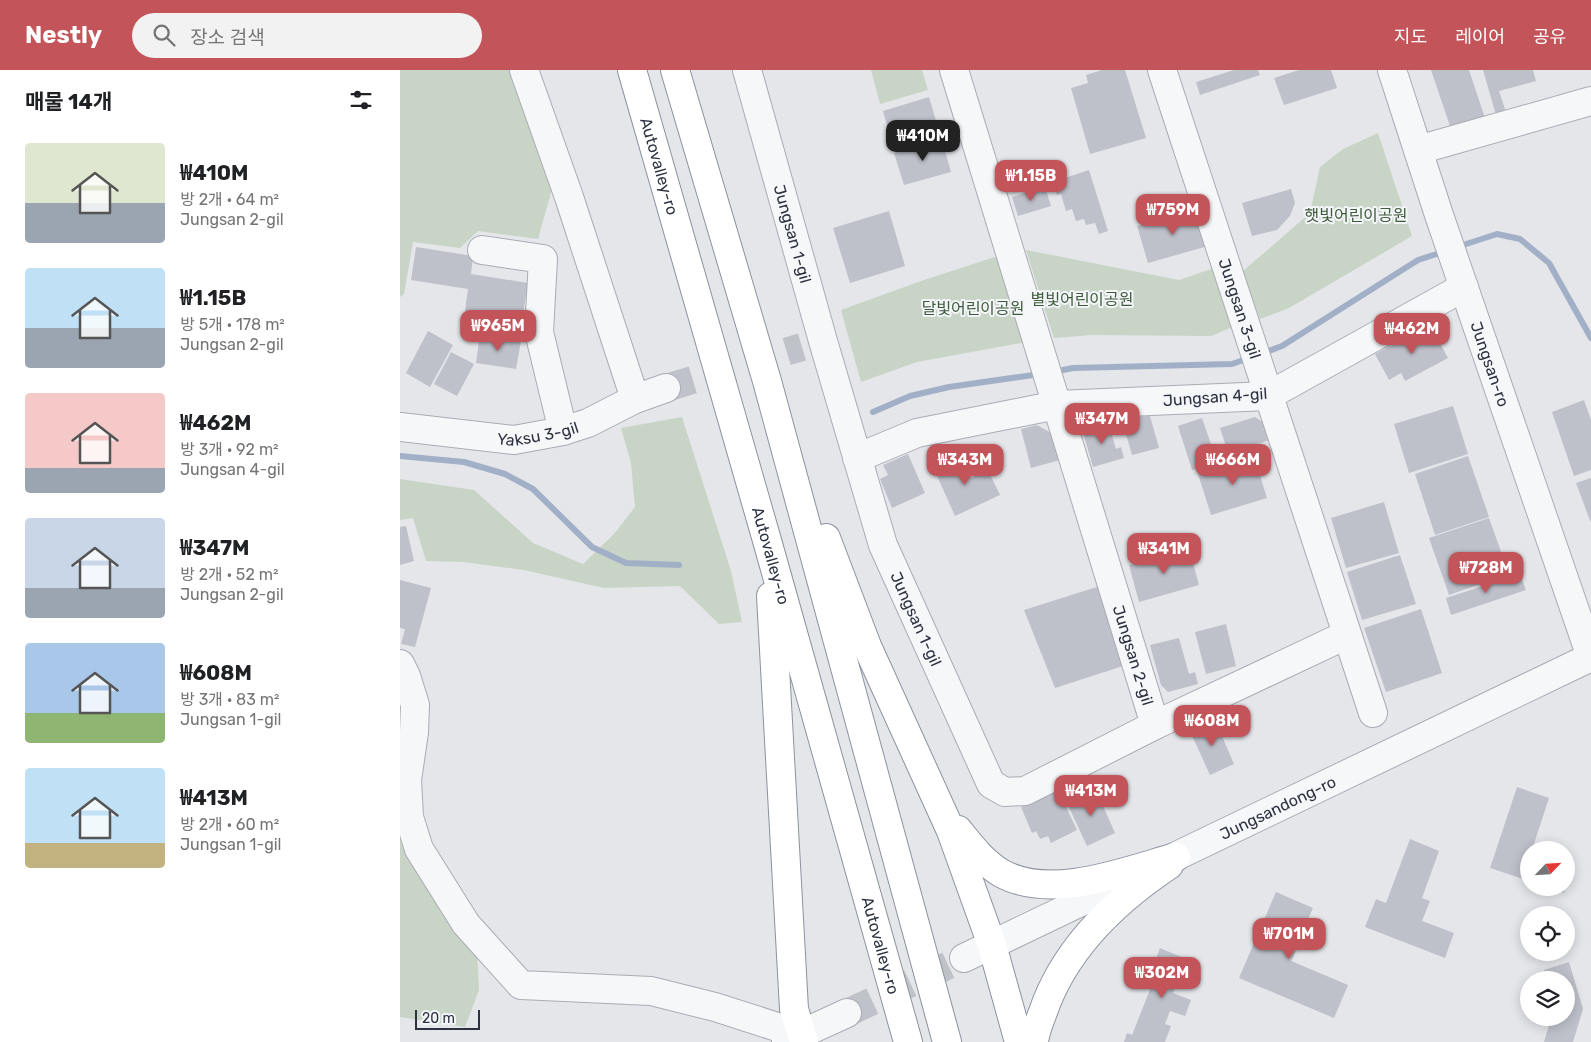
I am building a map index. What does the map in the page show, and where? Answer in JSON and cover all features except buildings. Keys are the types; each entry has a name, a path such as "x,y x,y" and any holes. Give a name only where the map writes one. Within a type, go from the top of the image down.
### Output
{"highway":[{"name":"Autovalley-ro","path":"632,70 908,1042"},
{"path":"675,70 767,381 947,1042"},
{"path":"767,381 867,646 951,831 992,945 1019,1042"},
{"path":"768,544 797,1040"},
{"path":"941,809 979,856 1000,872 1020,881 1047,884 1083,882 1185,853"},
{"path":"1034,1042 1050,992 1072,956 1107,914 1147,880 1185,853"}],"street":[{"path":"524,70 569,197 635,399"},
{"name":"Jungsan 1-gil","path":"747,70 812,344 836,386 883,545 991,784 1005,792 1025,791 1155,725 1346,634"},
{"name":"Jungsan 2-gil","path":"954,70 1155,725"},
{"name":"Jungsan 3-gil","path":"1162,70 1372,713"},
{"name":"Jungsan-ro","path":"1392,70 1439,215 1591,657"},
{"path":"1418,150 1591,101"},
{"path":"482,250 543,259 539,332 563,431"},
{"name":"Jungsan 4-gil","path":"855,449 1054,396 1265,388 1464,287"},
{"name":"Yaksu 3-gil","path":"400,427 514,440 563,431 588,423 635,399 666,388"},
{"name":"Jungsandong-ro","path":"964,958 1591,657"},
{"path":"400,664 415,704 414,732 407,780 409,817 418,849 466,924 521,985 651,991 714,1007 797,1040 848,1013"}],"green space":[{"path":"400,70 516,70 554,182 538,239 478,231 460,248 413,242 404,294 400,297"},
{"path":"871,70 922,70 928,90 880,104"},
{"name":"햇빛어린이공원","path":"1378,133 1412,236 1289,308 1260,319 1243,271 1310,213 1320,167 1343,149"},
{"name":"별빛어린이공원","path":"1026,250 1179,280 1214,268 1233,327 1211,336 1092,335 1054,338"},
{"name":"달빛어린이공원","path":"1001,255 1026,342 917,362 861,382 841,310"},
{"path":"682,417 731,571 742,622 719,624 680,586 604,588 524,570 464,562 426,561 413,518 400,520 400,479 474,490 533,543 583,564 614,534 635,507 631,463 621,428"},
{"path":"400,802 477,950 479,990 465,1027 400,1017"}],"waterway":[{"path":"1457,247 1497,234 1520,239 1549,263 1591,338"},
{"path":"1261,354 1282,346 1418,260 1446,251"},
{"path":"1053,372 1073,368 1232,364 1249,358"},
{"path":"873,412 910,396 949,387 1040,374"},
{"path":"400,456 464,462 505,474 533,489 592,547 626,563 679,565"}],"tunnel":[{"path":"666,388 802,347"},
{"path":"847,1013 964,958"}]}
